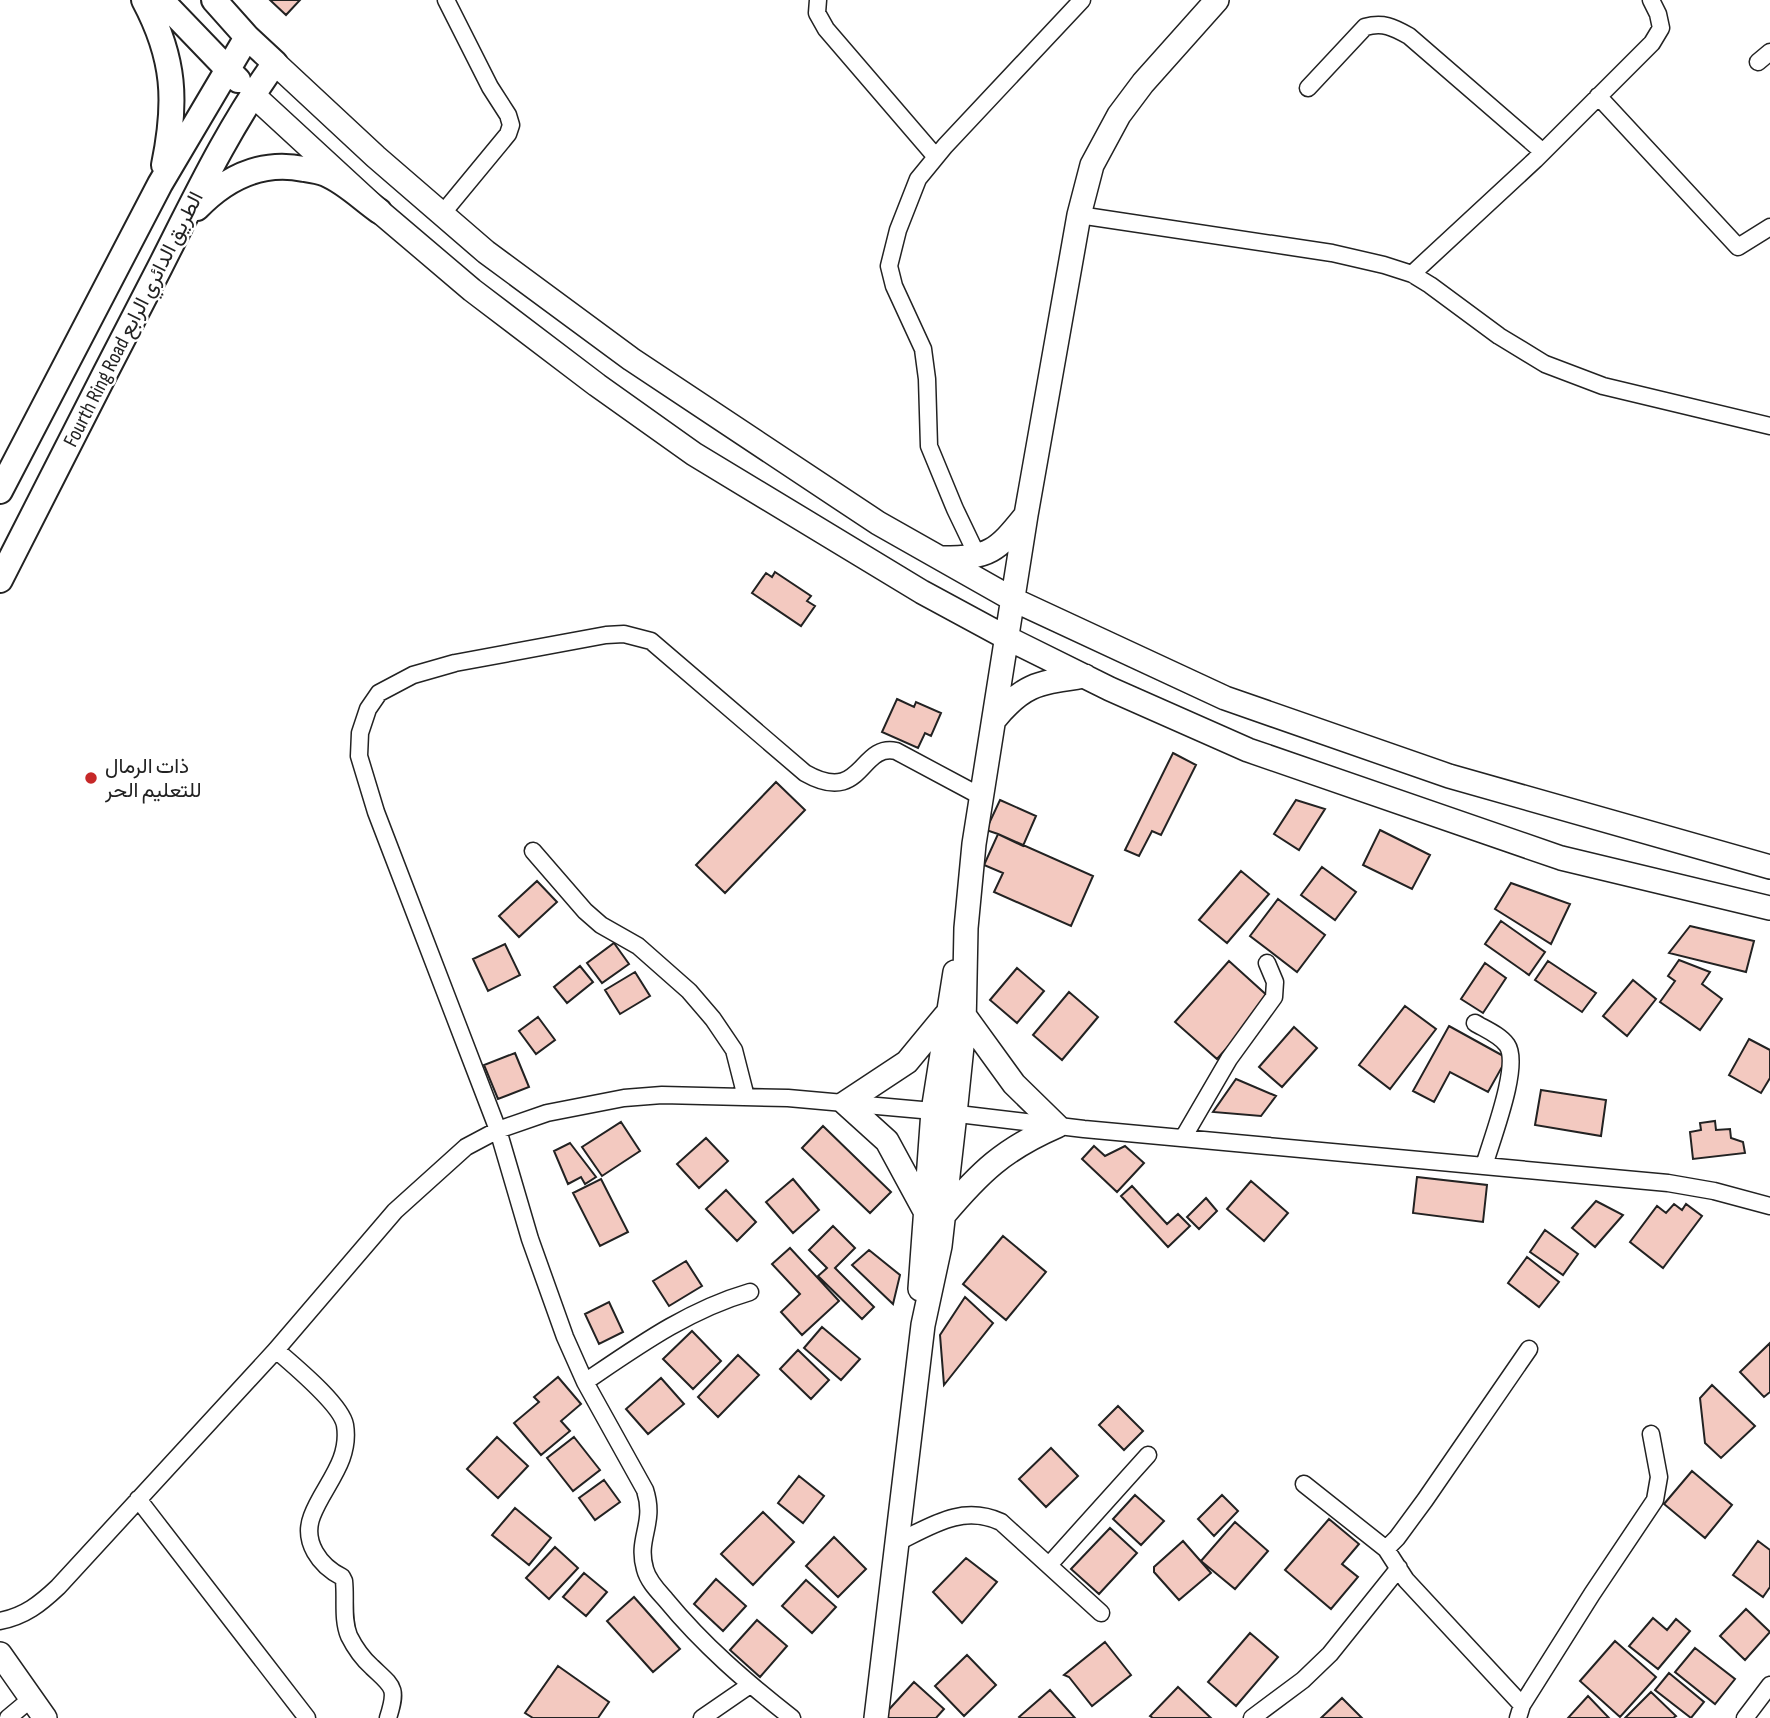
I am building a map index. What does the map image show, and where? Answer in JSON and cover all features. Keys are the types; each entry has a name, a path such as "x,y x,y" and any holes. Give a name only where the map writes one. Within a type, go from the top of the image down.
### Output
{"main road":[{"path":"144,0 164,49 173,89 173,116 160,184"},
{"path":"161,0 252,94 379,211 472,290 597,385 694,454 922,592 1085,676 1248,750 1561,858 1770,908"},
{"path":"214,0 247,37 324,110 486,252 631,359 878,523 1014,600 1225,698 1449,776 1770,867"},
{"path":"876,1718 923,1325 936,1269 934,1214 974,844 1026,515 1079,215 1092,165 1119,115 1143,83 1217,0"},
{"name":"Fourth Ring Road الطريق الدائري الرابع","path":"3,476 160,184 247,37"},
{"name":"Fourth Ring Road الطريق الدائري الرابع","path":"0,580 182,224 252,94 275,63"},
{"path":"182,224 210,195 235,177 263,167 294,167 325,173 379,211"},
{"path":"942,558 978,557 1004,542 1026,515"},
{"path":"994,720 1009,702 1026,689 1043,683 1085,676"},
{"path":"934,1214 887,1141 845,1103 907,1062 956,1014"},
{"path":"934,1214 994,1162 1028,1139 1057,1126 1014,1084 956,1014"},
{"path":"0,1654 45,1718"}],"street":[{"path":"442,214 508,135 511,125 446,0"},
{"path":"818,0 817,13 826,29 936,157"},
{"path":"978,557 929,446 928,379 923,349 894,286 889,266 898,230 918,179 1082,0"},
{"path":"1412,274 1543,152 1652,43 1661,28 1651,0"},
{"path":"1308,88 1365,27 1377,23 1390,25 1409,36 1543,152"},
{"path":"1598,96 1738,247 1770,227"},
{"path":"1079,215 1332,253 1384,265 1412,274 1430,285 1499,336 1545,364 1603,386 1770,426"},
{"path":"792,1718 750,1685 678,1615 648,1576 642,1545 650,1505 638,1477 585,1382 565,1337 530,1239 498,1130 376,812 359,755 360,733 368,709 379,693 413,675 455,663 624,634 651,641 804,773 818,781 842,783 855,776 880,752 889,750 896,751 982,797"},
{"path":"533,850 585,911 601,925 638,946 689,991 713,1019 734,1050 746,1097"},
{"path":"1183,1138 1229,1059 1274,997 1275,982 1267,963"},
{"path":"1475,1023 1506,1042 1513,1056 1509,1083 1483,1166"},
{"path":"0,1621 16,1618 37,1606 275,1350 395,1212 466,1147 498,1130 547,1113 624,1098 662,1095 845,1103 1057,1126 1668,1183 1714,1191 1770,1206"},
{"path":"585,1382 670,1326 718,1301 750,1292"},
{"path":"1385,1549 1397,1538 1425,1500 1529,1349"},
{"path":"275,1350 322,1392 344,1422 343,1451 334,1478 311,1517 309,1535 312,1550 328,1571 342,1577 344,1581 344,1610 348,1634 370,1666 390,1682 394,1700 388,1718"},
{"path":"1304,1484 1385,1549 1520,1712 1592,1594 1655,1500 1659,1477 1651,1434"},
{"path":"1049,1564 1148,1455"},
{"path":"138,1499 307,1718"},
{"path":"896,1544 956,1516 987,1516 1001,1522 1101,1613"},
{"path":"1252,1718 1303,1680 1330,1654 1399,1568"},
{"path":"702,1718 750,1685"},
{"path":"1745,1718 1770,1685"},
{"path":"8,1718 32,1698"}],"building":[{"path":"270,0 300,0 286,15"},
{"path":"775,572 811,596 807,601 815,606 801,626 752,593 766,573 772,577"},
{"path":"897,699 914,707 916,702 941,713 931,736 925,733 918,748 882,732"},
{"path":"1173,753 1196,765 1161,835 1152,831 1139,856 1125,850"},
{"path":"776,782 805,810 725,893 696,865"},
{"path":"1000,800 1036,816 1023,846 986,830"},
{"path":"1296,800 1325,809 1299,850 1274,834"},
{"path":"1380,830 1430,855 1412,889 1363,865"},
{"path":"998,834 1093,876 1071,926 994,892 1003,873 984,865"},
{"path":"1322,867 1356,892 1335,920 1301,895"},
{"path":"1241,871 1269,894 1227,943 1199,920"},
{"path":"537,881 557,902 519,937 499,916"},
{"path":"1511,883 1570,904 1551,944 1495,909"},
{"path":"1278,899 1325,935 1297,972 1250,936"},
{"path":"1501,921 1545,952 1529,975 1485,944"},
{"path":"1690,926 1754,941 1746,972 1669,953"},
{"path":"614,943 629,964 602,983 587,963"},
{"path":"505,944 520,975 488,991 473,959"},
{"path":"1679,960 1710,972 1702,984 1722,999 1700,1030 1660,1002 1675,981 1668,976"},
{"path":"1229,961 1271,999 1217,1059 1175,1022"},
{"path":"1548,961 1596,993 1582,1012 1535,980"},
{"path":"1485,963 1506,978 1483,1013 1461,999"},
{"path":"580,966 593,982 567,1003 554,987"},
{"path":"1017,968 1044,991 1017,1023 990,1000"},
{"path":"635,972 650,996 620,1014 605,990"},
{"path":"1633,980 1656,999 1627,1036 1603,1016"},
{"path":"1069,992 1098,1017 1062,1060 1033,1035"},
{"path":"1405,1006 1436,1029 1390,1089 1359,1065"},
{"path":"538,1017 555,1040 536,1054 519,1031"},
{"path":"1449,1026 1507,1058 1488,1092 1450,1072 1434,1102 1413,1091"},
{"path":"1294,1027 1317,1048 1282,1087 1259,1067"},
{"path":"1749,1039 1770,1050 1770,1078 1761,1093 1729,1075"},
{"path":"515,1053 529,1087 498,1099 484,1065"},
{"path":"1236,1079 1276,1096 1261,1116 1213,1112"},
{"path":"1541,1090 1606,1100 1601,1136 1535,1125"},
{"path":"1715,1121 1716,1130 1730,1129 1731,1138 1743,1142 1745,1153 1693,1159 1690,1132 1701,1130 1700,1123"},
{"path":"621,1122 640,1151 602,1176 582,1147"},
{"path":"823,1126 891,1192 870,1213 802,1148"},
{"path":"706,1138 728,1161 699,1188 677,1164"},
{"path":"570,1143 596,1177 585,1184 581,1177 568,1184 554,1151"},
{"path":"1094,1146 1105,1156 1125,1146 1144,1163 1117,1192 1082,1159"},
{"path":"1417,1177 1487,1185 1483,1222 1413,1213"},
{"path":"601,1179 628,1232 600,1246 573,1193"},
{"path":"793,1179 819,1210 793,1233 766,1202"},
{"path":"1251,1181 1288,1213 1264,1241 1227,1209"},
{"path":"1132,1186 1167,1224 1178,1214 1190,1226 1168,1247 1121,1196"},
{"path":"726,1190 756,1222 737,1241 706,1209"},
{"path":"1206,1198 1217,1211 1199,1229 1187,1217"},
{"path":"1596,1201 1623,1215 1595,1247 1572,1228"},
{"path":"1674,1204 1682,1210 1686,1204 1702,1216 1663,1268 1630,1242 1657,1206 1666,1213"},
{"path":"833,1226 855,1248 835,1268 874,1307 862,1319 818,1276 827,1268 809,1250"},
{"path":"1545,1230 1578,1254 1563,1275 1530,1252"},
{"path":"1003,1236 1046,1272 1006,1320 963,1284"},
{"path":"790,1248 839,1301 802,1335 781,1312 800,1294 772,1264"},
{"path":"869,1250 900,1275 893,1304 852,1265"},
{"path":"1527,1257 1559,1282 1539,1307 1508,1283"},
{"path":"686,1261 702,1286 669,1306 653,1281"},
{"path":"965,1297 993,1323 944,1385 940,1335"},
{"path":"609,1302 623,1332 599,1344 585,1314"},
{"path":"822,1327 860,1359 841,1380 804,1348"},
{"path":"692,1331 721,1361 693,1389 663,1359"},
{"path":"1770,1343 1770,1392 1764,1397 1740,1372"},
{"path":"798,1350 829,1380 811,1399 780,1369"},
{"path":"738,1355 759,1375 718,1417 698,1397"},
{"path":"558,1377 581,1404 561,1421 570,1431 541,1455 514,1423 539,1402 534,1397"},
{"path":"661,1378 684,1404 648,1434 626,1409"},
{"path":"1712,1385 1755,1426 1721,1458 1705,1443 1700,1398"},
{"path":"1118,1406 1143,1431 1124,1450 1099,1425"},
{"path":"497,1437 528,1466 498,1498 467,1469"},
{"path":"574,1437 600,1470 573,1491 547,1458"},
{"path":"1051,1448 1078,1476 1046,1507 1019,1479"},
{"path":"1692,1471 1732,1505 1705,1538 1664,1504"},
{"path":"799,1476 824,1496 803,1523 778,1503"},
{"path":"604,1480 620,1502 595,1520 579,1498"},
{"path":"1135,1495 1164,1521 1141,1545 1113,1519"},
{"path":"1222,1495 1238,1511 1214,1536 1198,1519"},
{"path":"515,1508 551,1538 529,1565 492,1535"},
{"path":"763,1512 794,1542 753,1585 721,1554"},
{"path":"1329,1519 1359,1544 1342,1564 1358,1577 1331,1609 1285,1570"},
{"path":"1235,1522 1268,1551 1235,1589 1201,1561"},
{"path":"1110,1528 1137,1553 1099,1594 1071,1569"},
{"path":"834,1537 866,1569 838,1597 806,1566"},
{"path":"1183,1541 1211,1573 1179,1600 1154,1572 1154,1567"},
{"path":"1758,1541 1770,1550 1770,1587 1763,1597 1733,1575"},
{"path":"555,1547 578,1568 549,1599 526,1578"},
{"path":"966,1558 997,1582 962,1623 933,1592"},
{"path":"584,1573 607,1592 586,1616 563,1597"},
{"path":"716,1579 746,1606 723,1631 694,1604"},
{"path":"806,1580 836,1607 812,1633 782,1606"},
{"path":"634,1597 680,1649 653,1672 607,1621"},
{"path":"1746,1609 1770,1632 1745,1660 1720,1636"},
{"path":"1653,1618 1667,1630 1676,1619 1690,1631 1658,1669 1629,1646"},
{"path":"757,1620 787,1646 760,1677 730,1650"},
{"path":"1250,1633 1278,1657 1236,1706 1208,1682"},
{"path":"1615,1641 1656,1677 1620,1717 1580,1681"},
{"path":"1105,1642 1131,1675 1092,1706 1069,1677 1064,1675"},
{"path":"1695,1648 1735,1679 1715,1704 1675,1672"},
{"path":"967,1655 996,1685 964,1716 935,1686"},
{"path":"558,1666 609,1702 598,1718 533,1718 525,1713"},
{"path":"1669,1673 1704,1702 1691,1718 1655,1690"},
{"path":"914,1682 944,1709 936,1718 885,1718 883,1716"},
{"path":"1178,1687 1211,1718 1150,1716"},
{"path":"1050,1690 1075,1718 1019,1717"},
{"path":"1651,1692 1676,1716 1625,1718"},
{"path":"1588,1696 1609,1718 1568,1718"},
{"path":"1342,1698 1362,1718 1321,1718"}],"place":[{"name":"ذات الرمال للتعليم الحر","path":"91,778"}]}
